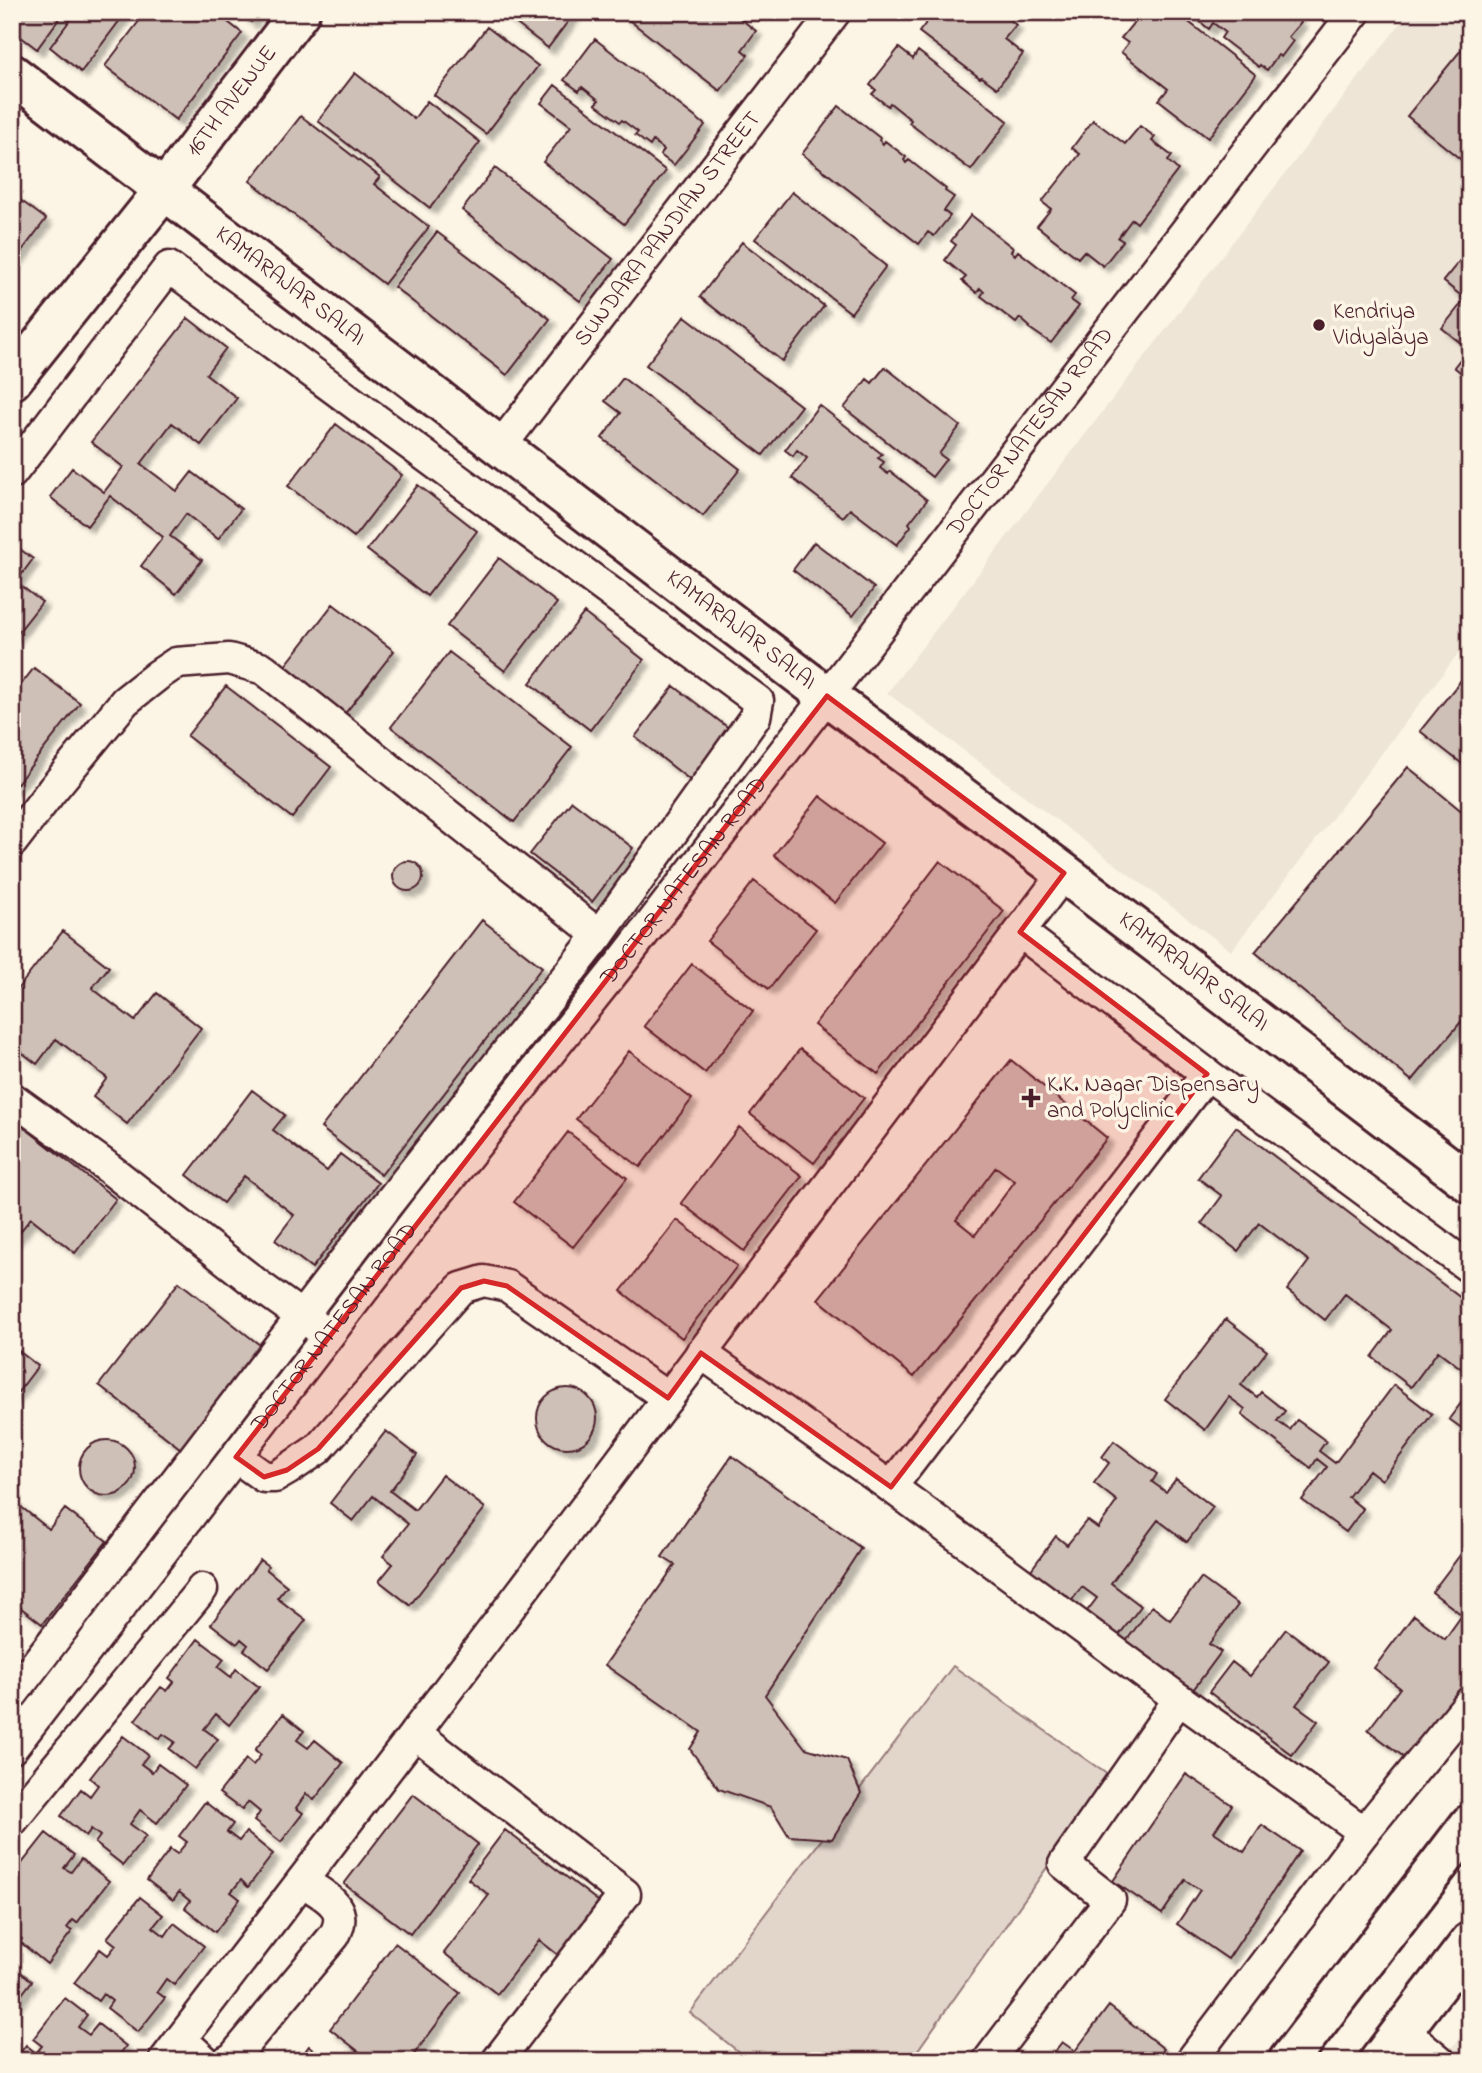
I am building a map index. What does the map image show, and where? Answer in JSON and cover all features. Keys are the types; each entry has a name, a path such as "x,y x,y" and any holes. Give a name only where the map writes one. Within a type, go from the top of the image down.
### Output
{"street":[{"name":"16TH AVENUE","path":"12,380 300,12"},
{"name":"SUNDARA PANDIAN STREET","path":"499,447 835,12"},
{"name":"DOCTOR NATESAN ROAD","path":"12,1748 426,1208 632,948 1355,12"},
{"name":"KAMARAJAR SALAI","path":"12,74 1470,1183"},
{"path":"12,473 169,267 758,701 755,717 599,935 383,1210 12,1695"},
{"path":"12,842 125,701 176,663 229,659 264,669 599,935"},
{"path":"205,2061 173,2050 1064,873"},
{"path":"1020,932 1470,1268"},
{"path":"891,1487 1207,1074"},
{"path":"12,1098 329,1336"},
{"path":"236,1457 264,1478 275,1477 318,1448 461,1289 484,1281 507,1286 668,1398"},
{"path":"701,1353 891,1487 1364,1832"},
{"path":"12,1821 202,1589"},
{"path":"988,2061 1110,1900 1065,1864 1179,1699"},
{"path":"1191,2061 1364,1832 1470,1702"},
{"path":"415,1733 625,1894 497,2061"},
{"path":"1288,2061 1470,1824"},
{"path":"228,2061 334,1937 341,1924 340,1913 333,1902 302,1881"},
{"path":"1379,2061 1403,2030 1458,1981 1470,1942"},
{"path":"1403,2030 1440,2061"}],"highlighted area":[{"path":"827,696 1064,873 1020,932 1207,1074 891,1487 701,1353 668,1398 507,1286 484,1281 461,1288 318,1449 287,1470 264,1477 236,1457"}],"shaded area":[{"name":"Kendriya Vidyalaya","path":"1409,12 1470,12 1470,638 1231,951 887,693"},
{"path":"953,1666 1111,1777 910,2061 750,2061 690,2013"},
{"path":"1470,2024 1470,2061 1442,2061"}],"building":[{"path":"12,12 64,12 37,49 12,30"},
{"path":"76,12 126,12 81,72 50,47"},
{"path":"146,12 215,12 242,33 176,120 105,66"},
{"path":"239,12 258,12 251,22"},
{"path":"501,12 575,12 548,48"},
{"path":"732,12 756,31 742,50 748,55 720,91 620,13"},
{"path":"929,12 1000,12 1016,25 1004,39 1023,54 997,88 919,32 932,15"},
{"path":"1176,12 1256,75 1208,138 1159,100 1168,89 1121,52 1128,43 1121,38 1135,21 1126,14"},
{"path":"1188,12 1285,12 1301,22 1288,37 1293,41 1267,70 1260,65 1259,67 1221,38 1225,32 1213,23 1209,29"},
{"path":"487,27 538,66 486,134 434,95"},
{"path":"595,39 705,125 674,165 660,155 664,150 653,141 650,146 635,135 638,132 595,104 599,100 582,87 579,91 564,80"},
{"path":"1470,39 1470,167 1407,116"},
{"path":"899,48 913,59 918,51 1008,121 971,170 909,123 911,120 890,103 888,106 872,94 876,90 870,85"},
{"path":"355,73 414,119 427,101 480,142 430,208 318,121"},
{"path":"555,85 666,171 624,224 543,162 571,126 541,103"},
{"path":"839,106 880,138 883,144 885,141 906,157 906,163 909,160 954,197 944,211 950,216 934,236 928,232 919,244 802,154"},
{"path":"301,116 380,177 374,184 429,227 384,284 250,181"},
{"path":"1093,120 1125,144 1140,126 1155,137 1152,141 1172,156 1168,161 1178,170 1137,223 1132,219 1118,238 1123,241 1103,266 1084,251 1078,258 1037,226 1051,209 1042,202 1080,154 1072,148"},
{"path":"495,168 613,259 580,301 462,210"},
{"path":"792,192 886,266 851,313 755,239"},
{"path":"12,194 46,219 12,264"},
{"path":"971,215 1013,248 1011,251 1015,255 1018,251 1075,295 1071,300 1079,306 1051,343 1029,328 1020,318 1016,323 981,296 984,292 980,288 977,293 962,281 966,277 945,260 956,245 951,241"},
{"path":"437,232 550,319 507,375 394,287"},
{"path":"742,242 824,306 782,361 700,297"},
{"path":"1470,248 1470,380 1454,367 1468,349 1442,328 1465,299 1443,281"},
{"path":"685,316 801,406 763,455 646,365"},
{"path":"188,318 226,348 206,374 237,398 201,445 172,423 141,464 177,491 192,472 241,509 218,539 186,514 170,536 202,560 176,594 141,566 163,537 110,496 87,526 50,497 72,468 104,492 123,467 91,442"},
{"path":"885,367 960,426 939,454 946,459 932,477 844,408 867,379 872,383"},
{"path":"623,378 740,469 703,516 602,438 621,413 605,401"},
{"path":"819,405 882,454 878,458 884,462 880,468 888,474 890,471 927,500 909,523 911,526 897,545 850,509 843,517 792,478 807,458 797,450 793,456 785,450"},
{"path":"336,424 402,475 354,537 288,486"},
{"path":"418,485 477,531 427,596 367,550"},
{"path":"814,542 874,588 853,616 793,570"},
{"path":"12,543 33,559 16,582 42,602 12,640"},
{"path":"499,558 557,603 505,671 447,626"},
{"path":"333,604 394,651 343,716 282,670"},
{"path":"584,613 644,660 590,730 530,683"},
{"path":"449,652 572,747 514,822 391,727"},
{"path":"34,668 80,703 12,790 12,696"},
{"path":"1470,669 1470,770 1420,731"},
{"path":"226,686 331,767 292,818 187,736"},
{"path":"674,686 735,733 695,784 635,737"},
{"path":"1408,767 1470,818 1470,1011 1412,1081 1255,952"},
{"path":"820,796 882,843 835,903 774,855"},
{"path":"572,801 633,848 592,902 530,854"},
{"path":"408,861 419,865 423,876 419,887 408,891 397,887 393,876 397,865"},
{"path":"940,861 1004,911 878,1074 814,1025"},
{"path":"754,881 816,929 769,989 707,941"},
{"path":"482,920 542,967 381,1175 321,1128"},
{"path":"63,931 109,967 92,988 135,1021 157,993 201,1028 127,1124 93,1097 107,1078 56,1039 37,1064 12,1045 12,996"},
{"path":"692,964 753,1011 705,1073 644,1026"},
{"path":"800,1049 864,1098 814,1163 750,1114"},
{"path":"629,1051 692,1099 640,1167 576,1119"},
{"path":"1011,1060 1107,1138 914,1377 818,1299","holes":["996,1167 1015,1181 975,1235 956,1220"]},
{"path":"252,1090 285,1115 273,1130 327,1171 340,1154 378,1183 312,1268 275,1240 294,1215 244,1176 223,1203 187,1175"},
{"path":"12,1118 116,1199 75,1253 31,1218 12,1242"},
{"path":"739,1127 802,1176 744,1251 681,1203"},
{"path":"1236,1127 1470,1305 1470,1375 1438,1351 1411,1387 1372,1357 1392,1330 1345,1294 1325,1320 1287,1290 1309,1261 1259,1223 1238,1251 1202,1223 1222,1196 1198,1178"},
{"path":"568,1132 627,1178 573,1247 514,1202"},
{"path":"677,1220 737,1266 682,1338 621,1291"},
{"path":"179,1282 265,1349 185,1452 99,1385"},
{"path":"1226,1319 1267,1351 1241,1385 1257,1397 1261,1392 1285,1411 1277,1421 1290,1430 1297,1420 1326,1441 1319,1451 1335,1463 1394,1385 1432,1414 1382,1480 1369,1470 1348,1497 1363,1509 1346,1532 1302,1500 1327,1467 1317,1459 1311,1468 1242,1415 1245,1409 1229,1397 1205,1430 1165,1399"},
{"path":"12,1346 38,1366 12,1400"},
{"path":"567,1388 584,1393 592,1401 597,1418 592,1435 584,1443 567,1448 550,1443 542,1435 537,1418 542,1401 550,1393"},
{"path":"1470,1391 1470,1434 1449,1419"},
{"path":"386,1431 417,1455 390,1491 415,1510 442,1475 485,1508 410,1605 379,1581 393,1564 383,1556 408,1524 373,1496 353,1521 330,1503"},
{"path":"107,1440 118,1442 127,1448 133,1457 133,1479 127,1488 118,1494 107,1496 96,1494 87,1488 81,1479 79,1468 81,1457 87,1448 96,1442"},
{"path":"1114,1441 1157,1474 1152,1482 1166,1492 1176,1479 1213,1507 1187,1542 1158,1520 1111,1583 1141,1606 1116,1639 1084,1615 1097,1598 1082,1587 1068,1605 1028,1574 1056,1536 1067,1545 1087,1520 1098,1528 1117,1501 1094,1483 1109,1463 1102,1457"},
{"path":"732,1456 861,1548 765,1695 805,1748 847,1760 861,1793 832,1839 789,1836 771,1807 719,1789 690,1749 701,1732 605,1665 675,1565 662,1557"},
{"path":"15,1502 49,1529 65,1509 107,1541 42,1624 12,1601 12,1575 15,1572 12,1570 12,1505"},
{"path":"1470,1542 1470,1686 1412,1763 1368,1730 1400,1688 1374,1668 1414,1615 1445,1639 1462,1615 1432,1592"},
{"path":"260,1560 268,1566 266,1569 287,1586 277,1598 306,1620 268,1669 244,1650 248,1645 241,1639 237,1644 211,1624"},
{"path":"1201,1578 1238,1605 1209,1644 1221,1652 1187,1698 1121,1648 1152,1606 1170,1620"},
{"path":"1286,1629 1329,1662 1296,1705 1318,1721 1292,1755 1209,1692 1232,1662 1250,1676"},
{"path":"198,1639 224,1659 218,1667 231,1677 236,1669 259,1687 229,1725 216,1714 204,1729 218,1739 195,1769 169,1749 175,1742 163,1734 159,1739 135,1720 161,1687 167,1691 174,1682 169,1678"},
{"path":"283,1714 304,1731 297,1740 308,1748 315,1740 343,1763 314,1800 306,1794 296,1808 303,1813 281,1842 254,1821 260,1812 248,1802 242,1810 219,1793 246,1759 253,1765 261,1755 255,1750"},
{"path":"123,1736 148,1755 141,1764 152,1772 158,1764 186,1785 157,1823 140,1810 130,1824 146,1836 123,1865 95,1843 100,1836 91,1829 86,1836 61,1816 81,1789 90,1796 98,1785 90,1778"},
{"path":"1186,1774 1232,1805 1214,1832 1244,1852 1262,1825 1300,1851 1228,1959 1177,1924 1200,1890 1185,1880 1162,1914 1113,1881"},
{"path":"413,1794 478,1844 410,1934 344,1884"},
{"path":"205,1802 233,1824 227,1832 239,1841 246,1832 273,1854 248,1887 241,1880 231,1892 240,1899 215,1932 185,1908 190,1901 179,1892 173,1900 147,1880 170,1849 177,1854 187,1842 179,1836"},
{"path":"505,1830 603,1905 562,1958 539,1940 497,1994 444,1953 489,1895 468,1879"},
{"path":"46,1833 74,1855 64,1868 71,1872 81,1859 109,1881 77,1923 73,1920 67,1928 72,1931 47,1964 20,1942 22,1939 13,1933 12,1935 12,1886 15,1888 20,1882 12,1876"},
{"path":"140,1897 163,1915 153,1927 165,1936 174,1923 204,1946 174,1985 166,1979 157,1992 165,1998 138,2032 107,2008 112,2001 103,1994 98,2001 74,1983 100,1949 108,1955 116,1945 107,1938"},
{"path":"395,1943 460,1993 409,2061 371,2061 330,2029"},
{"path":"12,1965 32,1981 12,2007"},
{"path":"65,1998 87,2015 78,2027 89,2035 98,2024 126,2046 115,2061 14,2061 26,2045 36,2053 42,2046 33,2039"},
{"path":"1109,2006 1164,2049 1155,2061 1047,2061 1062,2042 1075,2051"},
{"path":"309,2046 328,2061 298,2061"}],"place":[{"name":"Kendriya Vidyalaya","path":"1319,325"},
{"name":"K.K. Nagar Dispensary and Polyclinic","path":"1031,1098"}]}
